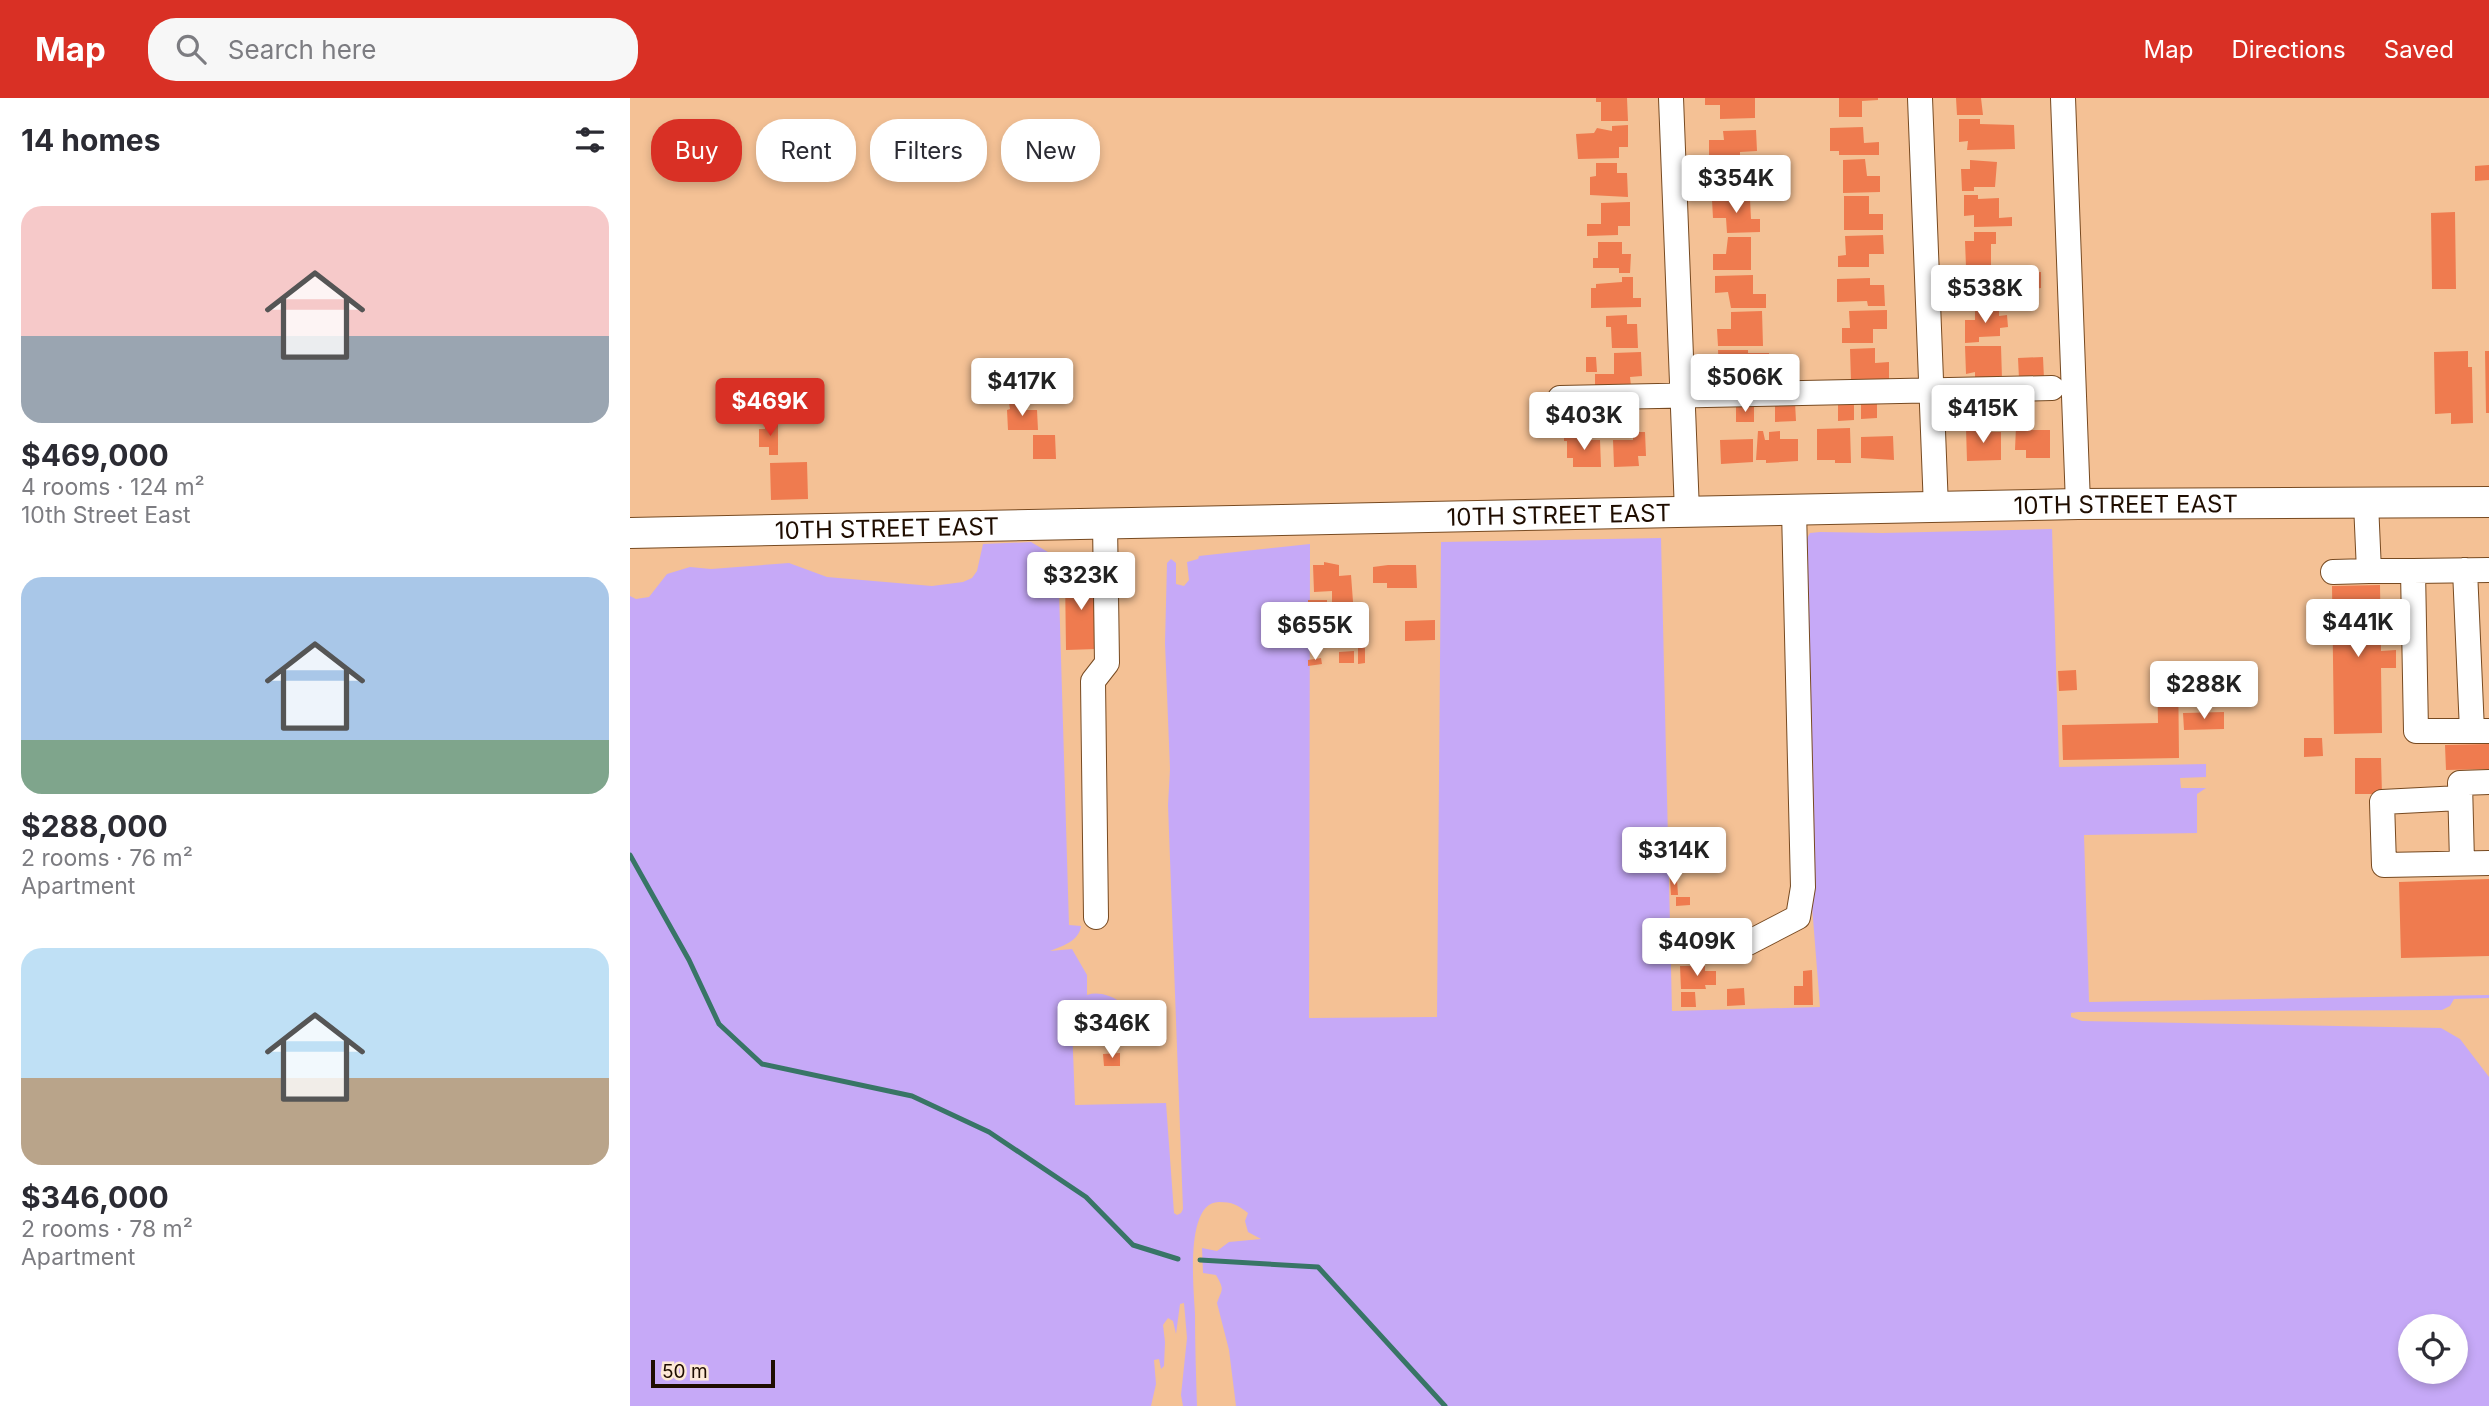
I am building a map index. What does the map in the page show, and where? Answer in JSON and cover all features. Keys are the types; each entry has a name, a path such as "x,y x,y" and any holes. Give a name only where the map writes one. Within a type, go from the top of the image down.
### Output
{"main road":[{"name":"10TH STREET EAST","path":"630,533 2078,505 2489,502"}],"street":[{"path":"1671,98 1687,512"},
{"path":"1920,98 1936,508"},
{"path":"2063,98 2078,505"},
{"path":"1560,398 2052,388"},
{"path":"2366,503 2369,571"},
{"path":"1718,951 1748,943 1798,917 1803,887 1794,510"},
{"path":"1096,917 1093,681 1107,663 1105,523"},
{"path":"2333,572 2477,570 2480,731 2416,731 2413,571"},
{"path":"2462,862 2460,783 2489,782"},
{"path":"2460,798 2382,802 2384,865 2489,863"}],"shaded area":[{"path":"2052,529 2059,767 2206,764 2206,777 2180,778 2181,788 2206,788 2197,794 2197,833 2084,835 2089,1002 2489,995 2489,998 2454,999 2450,1006 2442,1010 2078,1012 2071,1013 2071,1017 2082,1021 2441,1028 2460,1039 2489,1077 2489,1406 1236,1406 1229,1350 1217,1303 1222,1287 1216,1275 1203,1273 1202,1248 1217,1251 1229,1242 1261,1239 1248,1232 1245,1221 1248,1213 1235,1204 1219,1202 1208,1206 1200,1216 1193,1249 1197,1406 1183,1406 1181,1395 1187,1338 1184,1303 1180,1304 1176,1334 1173,1321 1168,1318 1163,1325 1164,1366 1161,1369 1159,1359 1154,1360 1156,1384 1151,1406 630,1406 630,596 636,599 649,597 667,574 690,567 711,569 789,563 827,577 932,586 963,582 972,578 977,571 983,544 1031,542 1058,558 1069,925 1081,926 1074,939 1050,951 1072,949 1087,975 1087,995 1103,994 1111,997 1133,1011 1145,1023 1072,1025 1075,1105 1166,1103 1174,1213 1177,1215 1183,1209 1168,805 1170,769 1165,643 1167,563 1171,559 1176,563 1176,584 1184,586 1189,580 1187,562 1198,559 1199,556 1310,544 1309,1018 1437,1017 1441,542 1661,538 1672,1011 1820,1007 1812,906 1805,542 1810,533"}],"building":[{"path":"1596,98 1627,98 1628,121 1601,121 1601,102 1596,102"},
{"path":"1705,98 1755,98 1755,118 1720,119 1720,105 1705,105"},
{"path":"1839,98 1878,100 1862,101 1862,117 1839,117"},
{"path":"1956,98 1981,98 1983,115 1957,115"},
{"path":"1959,119 1980,119 1980,124 2014,125 2015,149 1967,150 1968,141 1959,142"},
{"path":"1628,125 1628,147 1619,147 1619,158 1578,159 1576,134 1594,133 1597,128 1612,131 1612,126"},
{"path":"1863,127 1864,143 1879,142 1879,155 1839,155 1839,151 1830,151 1830,128"},
{"path":"1756,130 1757,151 1740,152 1740,159 1709,158 1709,140 1724,140 1723,131"},
{"path":"1865,159 1867,176 1880,176 1880,192 1843,193 1843,160"},
{"path":"1970,160 1997,162 1995,187 1974,187 1974,191 1962,191 1961,169 1970,169"},
{"path":"1725,162 1757,162 1758,179 1747,179 1747,195 1711,196 1711,178 1723,178"},
{"path":"1596,163 1617,163 1617,173 1627,173 1628,197 1590,195 1590,177 1596,176"},
{"path":"2489,165 2489,180 2475,181 2475,166"},
{"path":"1964,195 1978,195 1978,199 1999,198 1999,218 2012,217 2012,226 1974,227 1974,215 1964,216"},
{"path":"1844,196 1869,196 1869,214 1883,214 1883,230 1844,230"},
{"path":"1750,199 1751,219 1760,219 1760,232 1727,233 1726,218 1713,218 1712,200"},
{"path":"1630,202 1630,226 1618,226 1618,235 1587,236 1587,224 1601,224 1601,203"},
{"path":"2455,212 2456,289 2432,289 2431,213"},
{"path":"1974,232 1996,232 1996,244 1991,244 1991,266 1966,267 1965,241 1974,241"},
{"path":"1883,235 1884,254 1869,254 1869,267 1838,267 1838,256 1846,255 1845,236"},
{"path":"1728,237 1751,237 1751,270 1713,270 1713,254 1726,254"},
{"path":"1598,242 1622,242 1622,254 1631,254 1630,273 1619,273 1619,268 1593,268 1593,258 1598,258"},
{"path":"1991,270 1991,293 1997,292 1997,304 1976,304 1976,296 1965,296 1965,271"},
{"path":"2033,272 2041,272 2041,288 2033,289"},
{"path":"1753,275 1753,294 1766,294 1766,308 1731,308 1728,292 1715,293 1715,276"},
{"path":"1622,277 1633,277 1633,298 1641,298 1641,307 1591,308 1591,288 1596,288 1596,284 1622,282"},
{"path":"1870,278 1870,285 1884,285 1885,306 1868,306 1867,301 1837,302 1837,279"},
{"path":"1975,309 1999,309 1999,316 2007,315 2008,327 2000,328 2000,336 1979,337 1979,342 1965,343 1965,320 1975,320"},
{"path":"1887,310 1887,329 1873,329 1873,343 1842,343 1842,328 1850,328 1849,311"},
{"path":"1762,311 1763,346 1718,346 1717,329 1731,329 1731,312"},
{"path":"1627,315 1627,324 1637,324 1638,348 1612,348 1611,327 1606,327 1606,316"},
{"path":"1965,346 2001,346 2002,379 1975,380 1975,372 1966,374"},
{"path":"1875,348 1875,363 1889,362 1889,380 1851,381 1850,349"},
{"path":"1718,350 1769,353 1770,378 1734,378 1734,369 1719,370"},
{"path":"2468,351 2468,367 2472,367 2473,423 2451,424 2451,413 2435,414 2434,352"},
{"path":"2485,351 2489,351 2489,413 2486,413"},
{"path":"1641,352 1642,376 1630,377 1631,386 1595,385 1595,374 1614,374 1614,353"},
{"path":"1586,357 1596,357 1597,372 1586,372"},
{"path":"2043,357 2044,379 2019,379 2018,358"},
{"path":"1024,402 1024,410 1037,410 1038,430 1008,430 1009,403"},
{"path":"1775,402 1795,402 1796,421 1775,422"},
{"path":"1854,402 1854,420 1838,421 1838,403"},
{"path":"1861,403 1877,403 1877,418 1861,419"},
{"path":"1736,405 1754,405 1754,422 1736,422"},
{"path":"1606,406 1635,406 1635,412 1606,412"},
{"path":"765,422 778,422 778,455 769,455 769,447 759,447 759,429 765,429"},
{"path":"2016,426 2030,427 2030,430 2050,430 2050,458 2026,458 2026,450 2015,450"},
{"path":"1850,428 1851,463 1817,460 1817,429"},
{"path":"1966,428 1979,428 1979,432 2001,432 2001,460 1967,461"},
{"path":"1758,431 1763,431 1765,440 1769,440 1769,432 1780,431 1780,439 1798,439 1798,461 1766,463 1766,460 1756,460"},
{"path":"1633,432 1645,432 1646,456 1638,456 1639,466 1614,467 1613,440 1633,440"},
{"path":"1033,435 1055,435 1056,459 1033,459"},
{"path":"1578,436 1578,440 1600,440 1601,467 1573,467 1573,458 1567,458 1567,441 1564,441 1564,437"},
{"path":"1893,436 1894,460 1861,458 1861,437"},
{"path":"1753,439 1753,462 1721,464 1720,440"},
{"path":"807,462 808,499 771,500 770,463"},
{"path":"1324,562 1339,565 1339,576 1351,575 1354,615 1335,613 1335,609 1332,609 1332,591 1314,592 1313,565 1324,565"},
{"path":"1416,565 1417,588 1387,588 1387,583 1373,583 1373,567"},
{"path":"1095,573 1097,649 1066,650 1065,574"},
{"path":"2380,585 2381,651 2396,650 2396,668 2381,668 2382,733 2334,734 2332,586"},
{"path":"1308,600 1327,600 1327,616 1308,616"},
{"path":"1435,620 1435,640 1405,641 1405,621"},
{"path":"1358,646 1365,646 1365,663 1358,664"},
{"path":"1354,651 1354,663 1339,663 1339,652"},
{"path":"1321,658 1322,664 1308,666 1308,660"},
{"path":"2157,663 2178,663 2179,758 2063,760 2062,725 2158,723"},
{"path":"2076,670 2077,690 2059,691 2058,671"},
{"path":"2224,712 2224,729 2184,730 2183,713"},
{"path":"2304,738 2322,738 2323,756 2304,757"},
{"path":"2489,744 2489,769 2446,770 2445,745"},
{"path":"2355,758 2381,758 2382,794 2355,794"},
{"path":"1670,879 1677,879 1678,895 1671,895"},
{"path":"2489,879 2489,956 2401,958 2399,882"},
{"path":"1676,897 1690,897 1690,905 1676,906"},
{"path":"1680,966 1705,966 1705,971 1716,971 1716,985 1705,985 1706,989 1681,989"},
{"path":"1812,970 1813,1005 1794,1005 1794,986 1803,986 1803,971"},
{"path":"1744,988 1745,1005 1727,1006 1727,989"},
{"path":"1681,992 1695,992 1696,1007 1681,1007"},
{"path":"1120,1053 1120,1066 1104,1066 1103,1054"}],"waterway":[{"path":"630,855 689,960 719,1024 762,1064 912,1096 989,1132 1086,1197 1133,1245 1178,1259"},
{"path":"1200,1260 1318,1267 1445,1406"}]}
